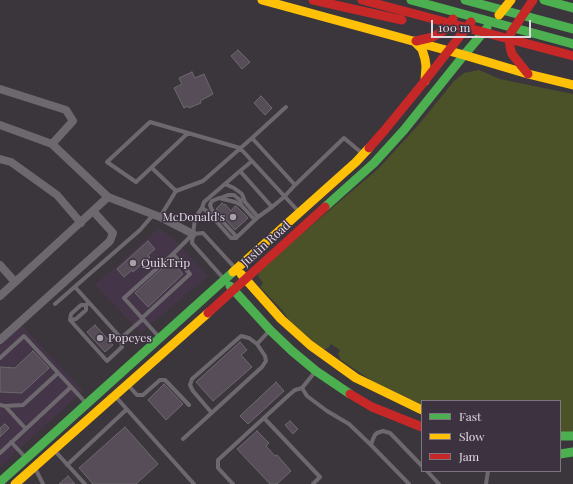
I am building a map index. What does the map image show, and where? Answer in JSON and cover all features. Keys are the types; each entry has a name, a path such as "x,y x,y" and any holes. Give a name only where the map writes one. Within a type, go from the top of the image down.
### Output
{"main road":[{"path":"262,0 414,41 528,74 573,85"},
{"path":"313,0 425,25 447,22"},
{"path":"362,0 573,56"},
{"path":"411,0 573,44"},
{"path":"414,41 433,37 444,31 466,0 573,29"},
{"name":"Justin Road","path":"0,482 345,172 384,131 489,0"},
{"name":"Justin Road","path":"15,484 234,290 374,163 404,130 464,55 511,0"},
{"path":"528,74 512,54 510,37 512,31 533,0"},
{"path":"544,0 573,8"},
{"path":"555,0 564,5"},
{"path":"414,41 422,50 425,59 426,66 424,82"},
{"path":"236,269 281,318 310,345 356,378 421,410"},
{"path":"225,279 270,330 316,371 372,407 421,427"},
{"path":"316,371 325,356"},
{"path":"561,436 573,436"},
{"path":"561,454 573,452"}],"street":[{"path":"0,89 66,110 74,121 52,144"},
{"path":"0,125 52,144 108,197 157,216 193,234"},
{"path":"0,159 11,162 57,195 81,222"},
{"path":"0,296 108,197"},
{"path":"0,340 110,241 113,233 93,211"},
{"path":"0,265 15,282"}],"lane":[{"path":"55,304 157,216 176,191 203,181 286,107"},
{"path":"188,133 136,182 107,162 150,122 240,148 299,213"},
{"path":"252,138 295,185"},
{"path":"202,208 208,212 231,238 236,238 284,196 344,138 363,154"},
{"path":"225,279 192,244 195,218 204,202 252,161"},
{"path":"152,168 176,191"},
{"path":"240,172 272,207"},
{"path":"225,184 242,194 245,202 256,219"},
{"path":"237,237 211,208 210,205 212,201 219,198 241,204 256,219"},
{"path":"160,338 124,298 193,234 203,233 236,269"},
{"path":"121,338 190,274 172,254"},
{"path":"70,320 107,361 122,346 121,338 87,304 74,287"},
{"path":"70,320 71,314 81,305 87,304"},
{"path":"70,320 76,319 86,310 87,304"},
{"path":"257,344 270,330"},
{"path":"0,358 24,336 87,403"},
{"path":"183,439 262,367 266,361 265,356 257,344 248,338 241,336 192,379 190,385 192,391 212,412"},
{"path":"233,484 218,468 218,460 289,395 295,390 302,388 316,371"},
{"path":"2,405 23,405 58,373"},
{"path":"128,384 137,395 143,395 160,380 165,380 189,405"},
{"path":"0,453 71,386"},
{"path":"302,388 307,396 327,411 349,424 409,484"},
{"path":"115,395 194,484"},
{"path":"2,405 26,429"},
{"path":"67,465 127,409"},
{"path":"264,418 320,477 313,484"},
{"path":"371,445 377,433 387,431 421,465"},
{"path":"11,442 26,458"},
{"path":"54,450 85,484"},
{"path":"35,466 43,484"},
{"path":"427,472 439,484"},
{"path":"486,484 488,472"}],"shaded area":[{"path":"159,228 172,237 208,276 141,333 95,285"},
{"path":"21,324 83,391 0,467 0,343"}],"green space":[{"path":"479,70 500,79 573,94 573,433 561,433 561,400 421,400 421,406 375,383 341,360 338,354 340,350 331,344 328,348 323,350 293,326 283,311 260,287 263,283 258,276 260,271 379,168 420,123 454,81 464,73"}],"building":[{"path":"238,50 250,62 242,69 231,56"},
{"path":"192,72 195,78 204,74 213,94 200,101 201,103 189,108 188,106 184,108 174,88 182,84 179,78"},
{"path":"261,96 272,108 265,115 254,103"},
{"name":"McDonald's","path":"222,203 224,205 225,204 231,211 235,206 237,207 248,218 235,230 216,209"},
{"name":"QuikTrip","path":"148,241 155,249 148,255 150,257 133,272 132,270 124,277 117,269"},
{"name":"QuikTrip","path":"171,260 183,274 148,307 135,293"},
{"name":"Popeyes","path":"95,325 113,345 105,352 87,332"},
{"path":"240,342 247,350 241,355 252,367 213,401 196,382"},
{"path":"33,351 49,368 22,393 0,392 0,367 15,368"},
{"path":"276,382 284,391 248,424 240,416"},
{"path":"164,384 183,404 166,420 148,400"},
{"path":"290,421 298,429 293,434 285,425"},
{"path":"5,424 9,428 0,437 0,428"},
{"path":"125,427 158,464 136,484 93,484 79,468"},
{"path":"257,431 269,443 266,446 275,456 277,455 291,471 277,484 270,484 237,449"},
{"path":"68,476 75,484 59,484"}],"traffic: fast":[{"path":"411,0 573,44"},
{"path":"465,0 573,29"},
{"path":"544,0 573,8"},
{"path":"325,207 374,163 404,130 487,28"},
{"path":"0,482 233,272"},
{"path":"230,286 270,330 292,351 316,371 350,394"},
{"path":"561,436 573,436"},
{"path":"561,454 573,452"}],"traffic: slow":[{"path":"262,0 528,74 573,85"},
{"path":"499,15 511,0"},
{"path":"414,41 422,49 425,59 425,81"},
{"path":"233,272 356,162 369,148"},
{"path":"241,274 281,319 310,345 356,378 421,410"},
{"path":"15,484 208,313"}],"traffic: jam":[{"path":"313,0 402,20"},
{"path":"362,0 573,56"},
{"path":"528,74 512,54 509,37 533,0"},
{"path":"416,41 433,37 443,31 453,19"},
{"path":"369,148 424,82 471,22"},
{"path":"208,313 325,207"},
{"path":"350,394 372,407 421,427"}],"place":[{"name":"McDonald's","path":"233,217"},
{"name":"QuikTrip","path":"133,263"},
{"name":"Popeyes","path":"100,338"}]}
